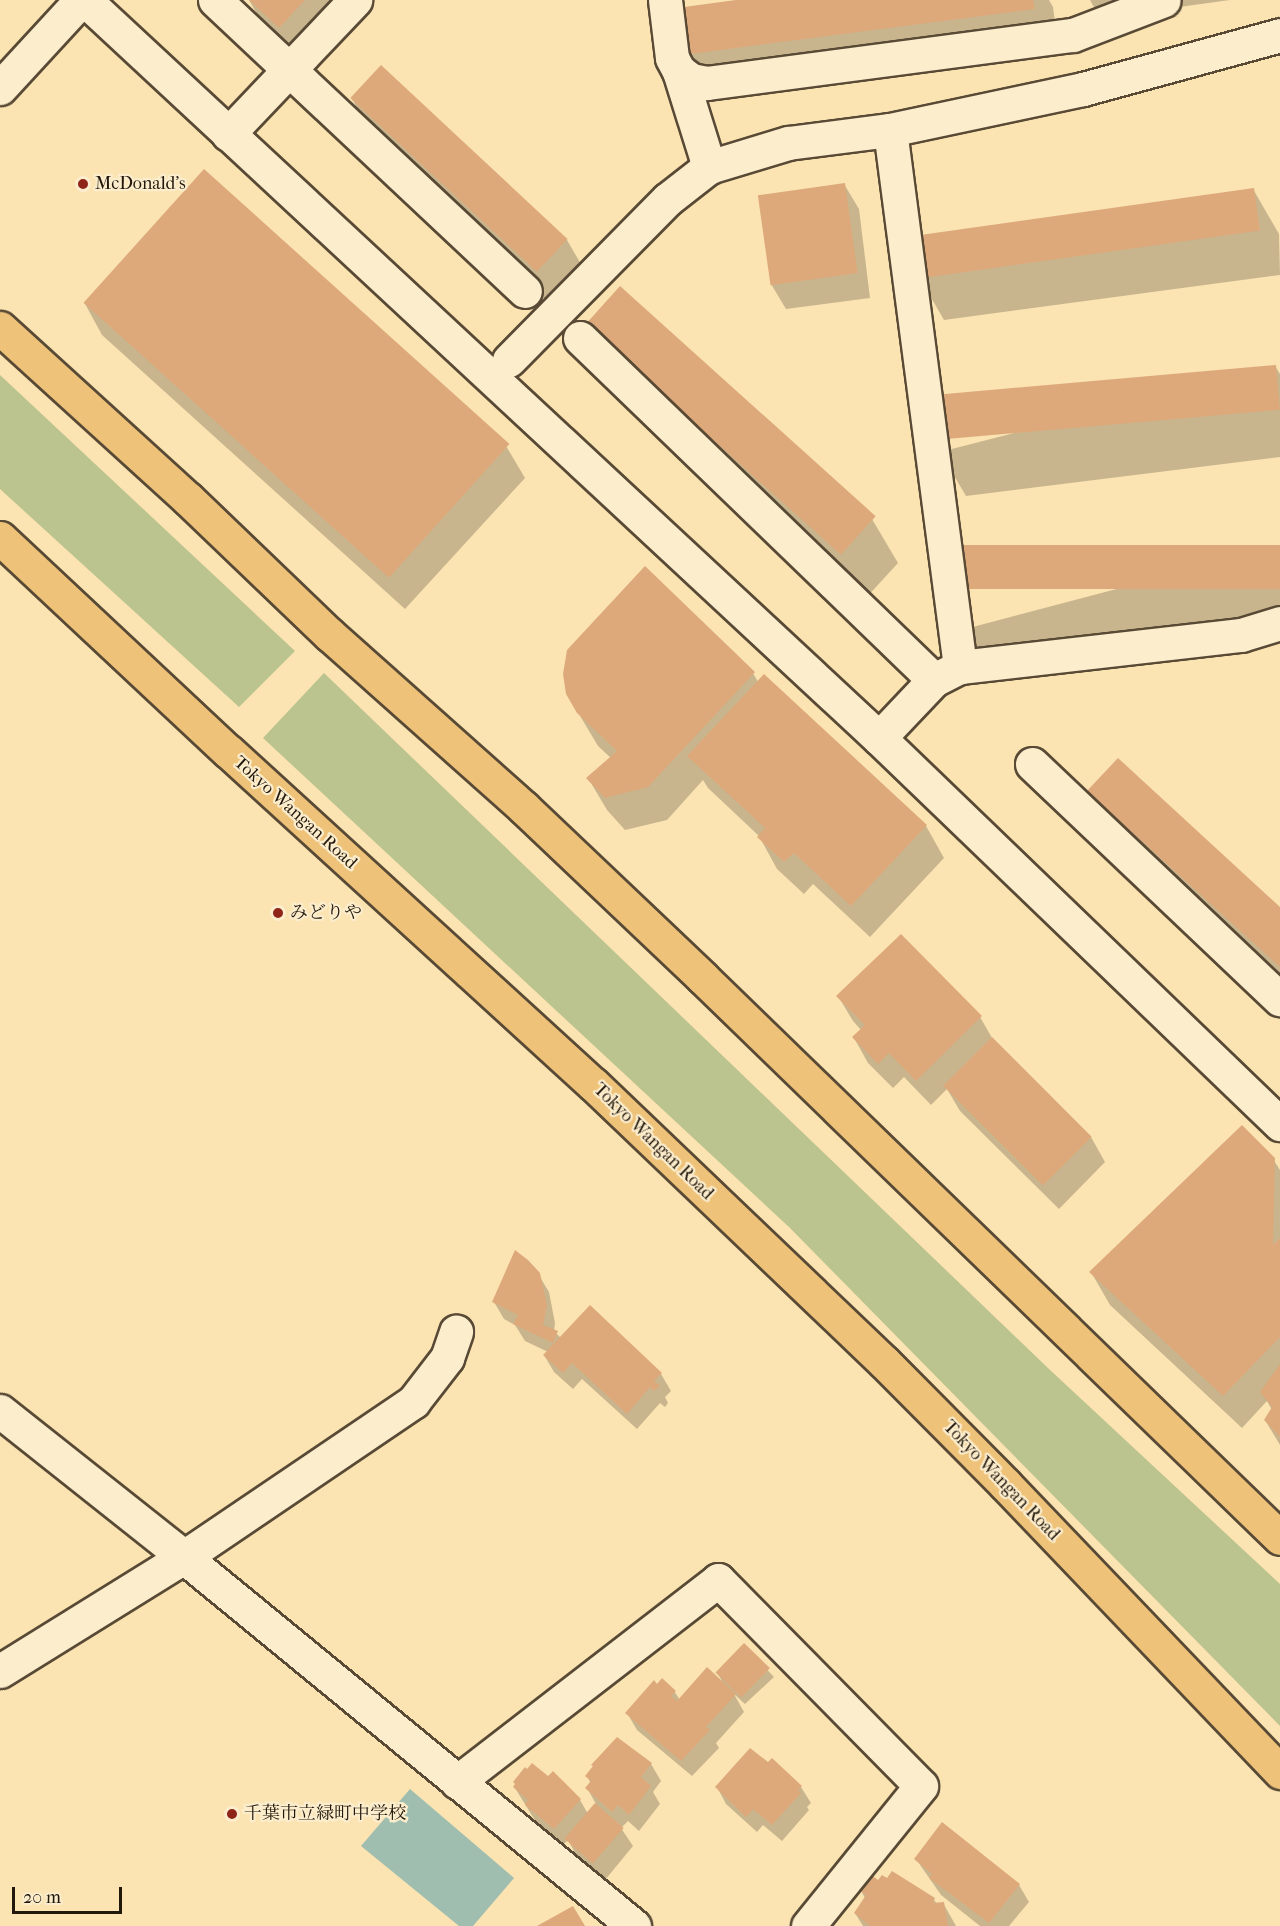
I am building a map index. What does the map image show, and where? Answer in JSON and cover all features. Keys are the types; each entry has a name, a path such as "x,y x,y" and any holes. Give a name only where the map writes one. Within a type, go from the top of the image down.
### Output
{"highway":[{"path":"0,328 187,498 330,635 522,807 677,953 1280,1538"},
{"name":"Tokyo Wangan Road","path":"0,538 228,751 593,1084 884,1362 1006,1485 1280,1772"}],"street":[{"path":"0,88 83,0 879,738 1280,1124"},
{"path":"215,0 525,291"},
{"path":"228,134 355,0"},
{"path":"665,0 672,58 679,71 709,167"},
{"path":"679,71 691,80 707,83 1072,35 1164,0"},
{"path":"509,360 668,199 709,167 788,143 890,130 1083,89 1280,35"},
{"path":"890,130 947,674"},
{"path":"580,338 947,674"},
{"path":"879,738 947,674 1241,635 1280,623"},
{"path":"1032,764 1280,999"},
{"path":"0,1671 184,1557 413,1402 447,1358 456,1332"},
{"path":"0,1411 184,1557 634,1926"},
{"path":"457,1782 718,1580 921,1786 808,1926"}],"green space":[{"path":"0,375 295,651 239,707 0,489"},
{"path":"324,673 1049,1369 1280,1584 1280,1726 789,1227 263,738"}],"shaded area":[{"path":"410,1789 514,1878 473,1926 459,1926 361,1846"}],"building":[{"path":"249,0 305,0 279,28"},
{"path":"736,0 1033,0 1035,9 690,54 684,7"},
{"path":"381,65 567,239 537,272 350,98"},
{"path":"204,169 509,444 389,578 84,303"},
{"path":"845,183 858,273 771,285 758,195"},
{"path":"1254,188 1260,231 917,279 911,236"},
{"path":"620,286 876,516 841,555 585,325"},
{"path":"1276,365 1280,410 935,440 931,395"},
{"path":"955,545 1280,545 1280,589 955,589"},
{"path":"645,566 755,672 648,787 605,798 586,778 617,751 577,713 566,694 563,674 567,650"},
{"path":"764,674 927,825 851,906 794,853 784,862 757,837 765,828 687,756"},
{"path":"1118,758 1280,907 1280,967 1087,791"},
{"path":"901,934 982,1016 916,1081 889,1053 878,1064 852,1037 865,1025 836,996"},
{"path":"992,1037 1092,1137 1043,1185 943,1086"},
{"path":"1242,1125 1275,1158 1273,1245 1280,1238 1280,1337 1223,1396 1089,1272"},
{"path":"515,1250 540,1273 547,1305 543,1325 558,1331 553,1343 513,1324 518,1315 492,1302"},
{"path":"590,1305 662,1373 654,1381 660,1386 654,1391 650,1387 627,1414 572,1363 563,1373 543,1355"},
{"path":"1280,1364 1280,1437 1264,1420 1272,1407 1260,1392"},
{"path":"744,1643 770,1668 741,1698 716,1672"},
{"path":"707,1667 736,1694 706,1727 710,1730 681,1761 625,1713 654,1680 657,1684 662,1678 676,1691 671,1696 677,1701"},
{"path":"617,1737 652,1763 641,1777 651,1786 629,1815 618,1805 612,1812 585,1788 591,1781 585,1776 593,1766 591,1765"},
{"path":"750,1748 768,1762 772,1758 802,1786 798,1790 801,1793 772,1825 753,1809 746,1817 715,1787"},
{"path":"532,1763 548,1776 553,1771 581,1799 554,1829 525,1805 528,1800 513,1787 515,1784 513,1782 525,1767 527,1769"},
{"path":"595,1803 624,1828 593,1863 564,1838"},
{"path":"942,1822 1020,1884 989,1923 929,1878 932,1874 914,1859"},
{"path":"892,1871 935,1898 933,1903 944,1902 948,1926 870,1926 854,1913 866,1895 858,1889 869,1873 878,1880 882,1875 887,1878"},
{"path":"573,1906 585,1926 537,1926"}],"place":[{"name":"McDonald's","path":"83,184"},
{"name":"みどりや","path":"278,913"},
{"name":"千葉市立緑町中学校","path":"232,1814"}]}
